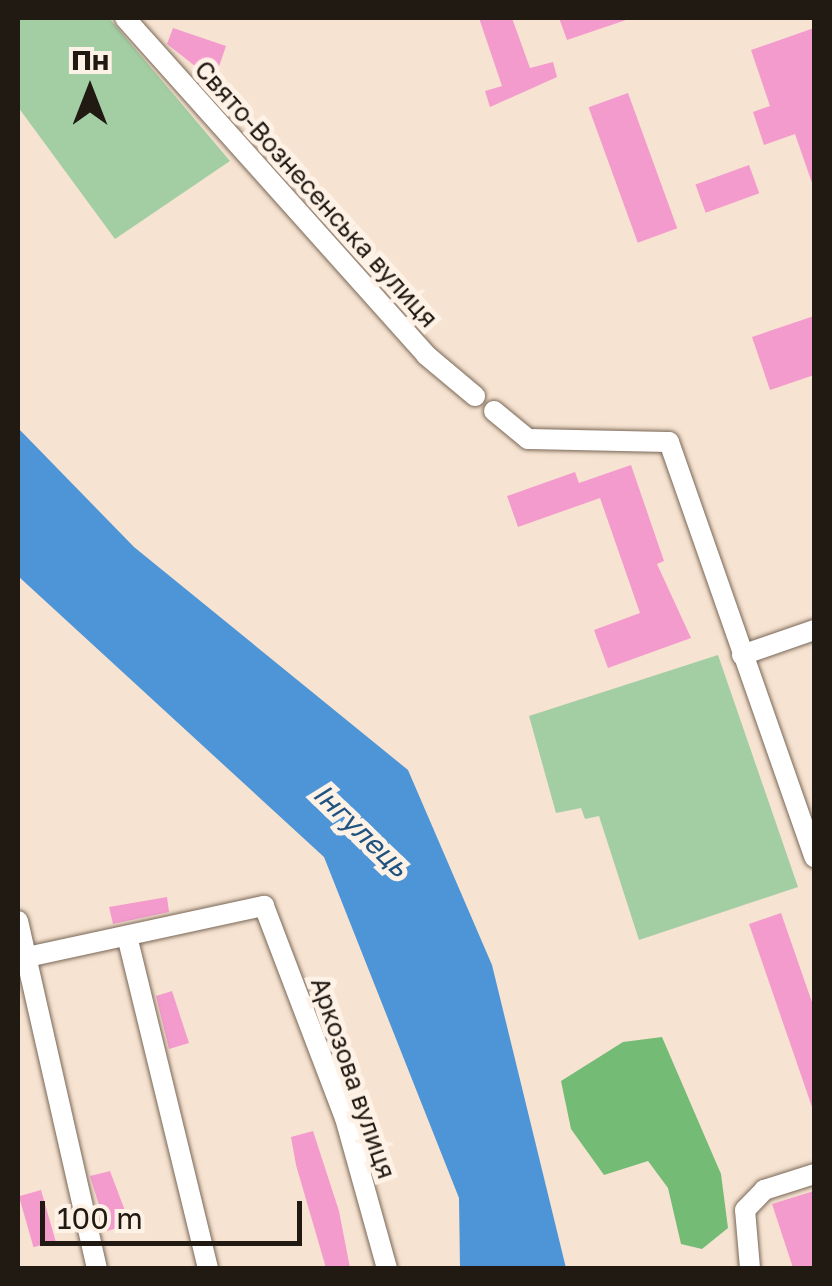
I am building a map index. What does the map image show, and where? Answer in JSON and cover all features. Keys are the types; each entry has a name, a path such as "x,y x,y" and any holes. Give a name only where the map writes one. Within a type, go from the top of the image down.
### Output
{"street":[{"name":"Свято-Вознесенська вулиця","path":"130,23 426,355 475,396"},
{"path":"494,411 514,428 564,446 668,442 814,858"},
{"path":"742,655 814,630"},
{"name":"Аркозова вулиця","path":"127,936 264,906 346,1118 387,1268"},
{"path":"18,921 20,958 97,1268"},
{"path":"20,958 127,936 208,1268"},
{"path":"750,1268 745,1210 764,1190 814,1174"}],"green space":[{"path":"18,18 109,18 230,161 115,239 18,107"},
{"path":"718,655 798,887 639,940 599,816 585,819 581,808 556,813 529,716"},
{"path":"662,1037 721,1174 728,1228 702,1249 681,1244 668,1188 648,1161 604,1175 571,1129 561,1081 623,1042"}],"water":[{"name":"Інгулець","path":"18,428 134,547 408,770 492,965 566,1268 460,1268 459,1198 324,857 18,576"}],"building":[{"path":"479,18 512,18 530,68 553,62 557,77 490,107 485,91 502,86"},
{"path":"559,18 625,18 626,20 567,40"},
{"path":"173,28 226,46 214,81 167,44"},
{"path":"814,28 812,183 795,134 764,145 753,112 770,106 751,50"},
{"path":"628,93 677,228 638,243 589,107"},
{"path":"749,165 759,193 706,213 695,184"},
{"path":"814,316 814,375 770,390 752,337"},
{"path":"631,465 664,561 657,564 691,638 608,668 594,630 640,613 600,498 518,527 507,496 575,472 579,483"},
{"path":"167,897 169,912 113,924 109,907"},
{"path":"781,913 814,1008 812,1107 749,924"},
{"path":"172,991 189,1043 169,1049 156,996"},
{"path":"313,1131 339,1211 350,1268 326,1268 296,1165 291,1137"},
{"path":"110,1171 130,1224 107,1231 90,1176"},
{"path":"41,1190 56,1241 33,1247 19,1196"},
{"path":"814,1191 814,1268 793,1268 772,1204"}]}
